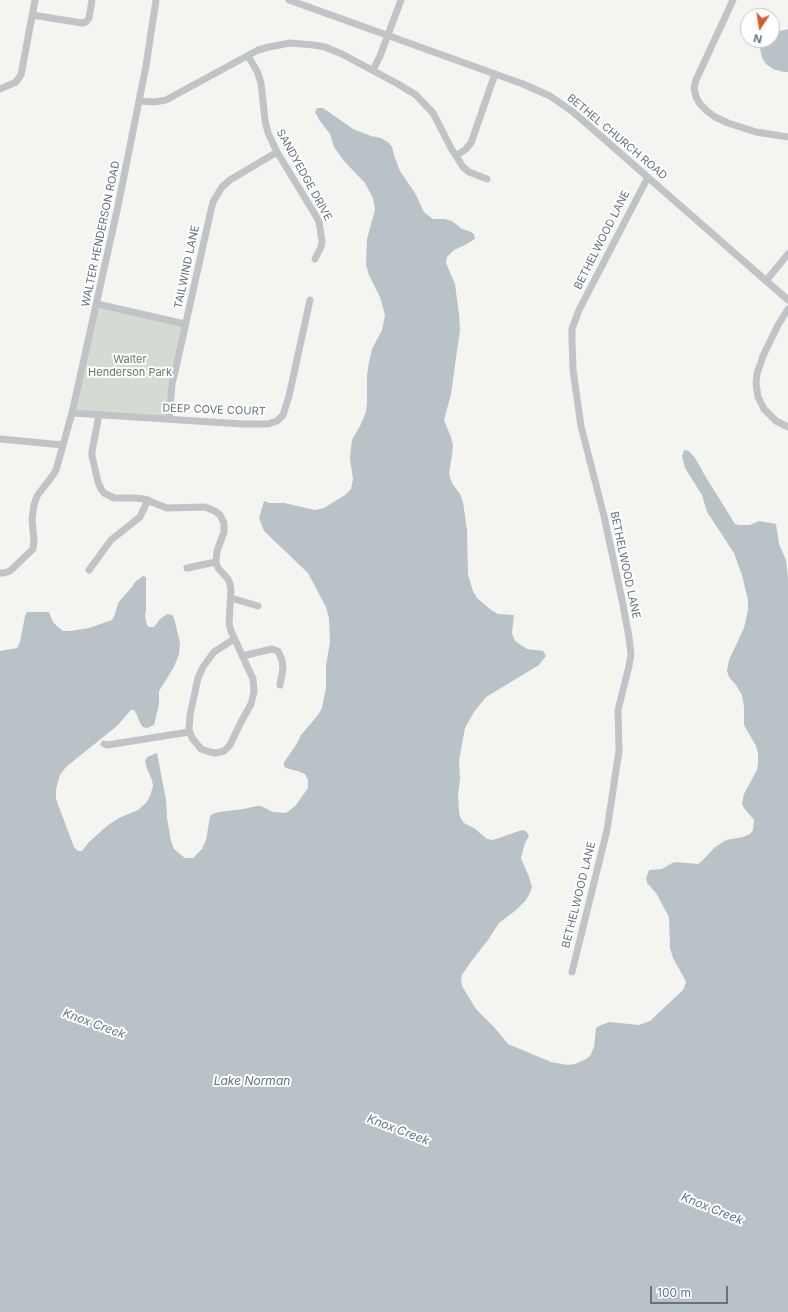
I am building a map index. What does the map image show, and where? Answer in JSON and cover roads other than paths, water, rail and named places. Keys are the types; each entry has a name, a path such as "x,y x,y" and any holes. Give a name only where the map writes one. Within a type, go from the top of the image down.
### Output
{"street":[{"path":"0,89 16,82 21,75 34,0"},
{"path":"32,15 82,23 86,22 88,18 92,0"},
{"name":"WALTER HENDERSON ROAD","path":"0,573 10,571 33,549 34,541 32,519 34,505 37,496 55,471 72,413 118,206 139,101 156,0"},
{"name":"BETHEL CHURCH ROAD","path":"289,0 538,90 560,102 788,300"},
{"path":"373,70 388,36 401,0"},
{"path":"733,0 696,80 694,88 696,97 707,111 715,117 728,123 756,132 788,137"},
{"path":"139,101 160,102 166,100 258,50 274,46 302,43 314,45 333,50 408,90 422,101 437,120 463,167 469,172 487,179"},
{"name":"SANDYEDGE DRIVE","path":"248,56 260,77 266,127 277,152 319,222 322,241 321,247 315,259"},
{"path":"456,156 466,149 471,143 495,74"},
{"name":"TAILWIND LANE","path":"169,419 172,384 210,210 217,195 230,180 277,152"},
{"name":"BETHELWOOD LANE","path":"572,972 607,830 619,751 618,710 631,654 622,600 607,528 580,418 573,370 572,330 579,310 648,177"},
{"path":"766,281 788,254"},
{"name":"DEEP COVE COURT","path":"72,413 268,424 277,421 286,408 310,300"},
{"path":"97,304 185,324"},
{"path":"788,309 778,325 763,356 757,374 756,383 758,397 764,408 776,421 788,427"},
{"path":"99,415 92,456 98,482 101,489 108,496 114,498 140,498 167,508 202,506 215,511 222,519 224,526 223,536 216,554 216,562 218,568 228,579 230,584 231,598 229,624 234,639 253,679 254,692 251,704 230,745 216,753 205,751 197,745 189,732 188,723 198,678 203,667 214,652 234,639"},
{"path":"0,439 63,445"},
{"path":"90,570 111,540 140,517 148,500"},
{"path":"187,568 216,562"},
{"path":"231,598 258,606"},
{"path":"242,656 272,649 278,651 282,660 283,669 280,685"},
{"path":"104,744 107,745 189,732"}],"water":[{"path":"788,29 788,72 773,69 766,64 762,58 760,48 780,48 780,31"},
{"name":"Lake Norman","path":"317,108 323,108 353,129 381,138 389,143 392,147 400,171 415,193 424,212 433,219 452,221 462,229 474,234 475,239 454,250 447,257 446,263 455,284 460,330 451,394 444,420 453,445 449,474 452,483 460,494 463,502 467,530 468,575 473,591 477,598 491,610 498,614 514,615 512,633 515,641 527,649 543,651 546,656 539,665 486,697 474,712 465,728 459,760 459,813 464,823 474,828 487,839 493,840 522,830 526,831 529,836 525,843 521,858 532,887 530,893 526,900 515,911 499,923 462,975 461,981 462,986 476,1009 508,1044 551,1062 568,1065 575,1064 590,1056 594,1047 596,1028 609,1022 639,1025 650,1021 683,990 686,982 673,958 670,948 669,917 656,893 647,883 646,878 649,870 662,869 672,863 698,864 714,848 726,840 743,837 750,834 753,830 754,820 742,804 744,794 757,770 758,764 758,753 756,746 744,725 742,695 729,677 727,671 729,660 744,628 748,610 748,600 742,575 734,553 707,512 702,495 685,468 682,456 684,450 689,451 695,458 735,524 750,525 759,521 776,524 779,544 786,560 788,579 788,1312 0,1312 0,651 17,648 20,642 27,612 49,612 53,622 63,631 89,628 112,620 118,603 135,582 143,576 146,577 145,616 147,625 149,627 154,627 160,619 167,614 172,615 174,618 180,643 179,654 174,667 159,691 159,704 154,725 147,728 143,727 134,710 131,710 117,726 66,767 60,775 56,789 56,799 74,847 78,851 82,851 89,842 108,825 119,818 138,810 146,803 153,786 145,761 147,757 157,753 166,800 171,841 174,849 185,858 193,858 202,849 206,840 210,817 212,814 257,806 261,806 273,812 285,813 296,805 308,788 308,780 305,774 286,768 284,766 284,762 301,735 322,708 326,688 326,666 330,642 329,618 326,607 308,573 264,531 259,518 264,501 269,503 284,503 315,510 324,508 345,495 351,489 353,479 350,459 352,440 366,412 369,362 372,349 382,330 385,315 380,297 369,275 366,265 367,239 375,210 373,198 365,183 344,161 334,147 330,134 315,112"}],"park label":[{"name":"Walter Henderson Park","path":"130,366"}],"water label":[{"name":"Knox Creek","path":"94,1024"},
{"name":"Knox Creek","path":"398,1130"},
{"name":"Knox Creek","path":"712,1209"}]}
